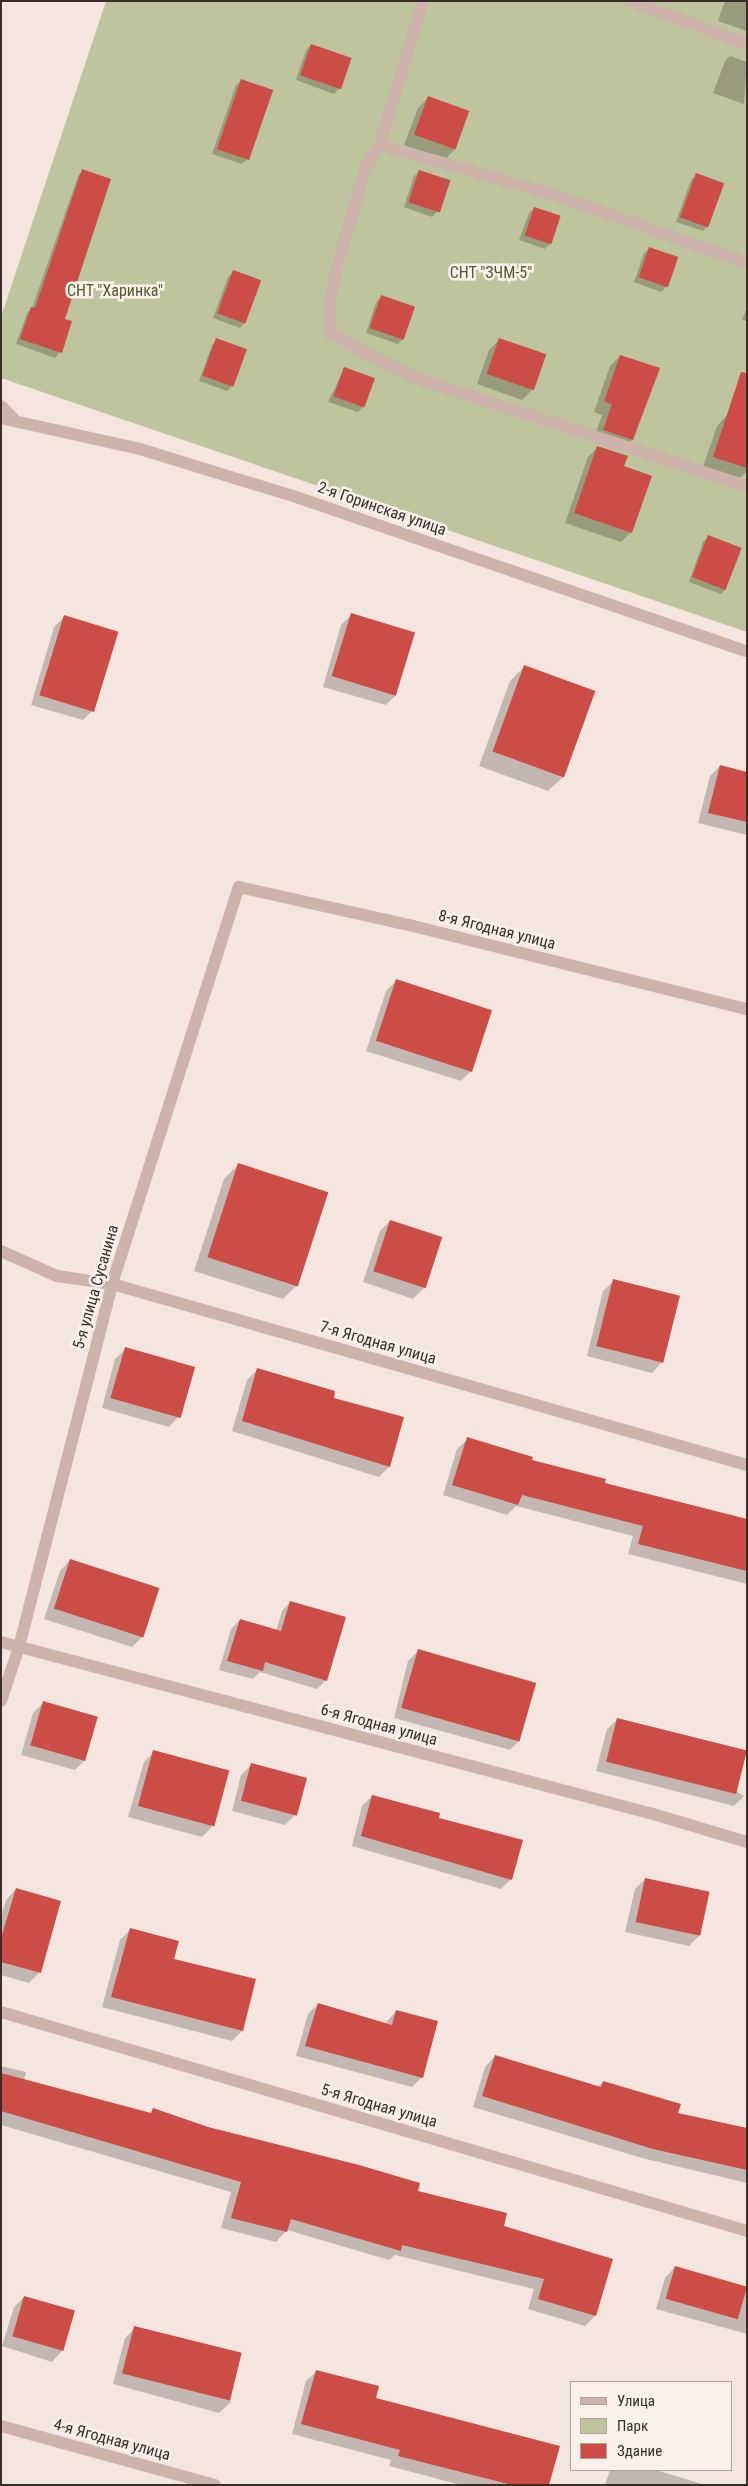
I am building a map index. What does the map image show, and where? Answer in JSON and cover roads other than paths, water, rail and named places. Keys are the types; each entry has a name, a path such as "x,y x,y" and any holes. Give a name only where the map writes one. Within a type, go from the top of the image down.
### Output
{"street":[{"path":"423,1 380,145 366,166 340,256 330,299 330,332 416,378 747,486"},
{"path":"630,1 747,44"},
{"path":"380,145 550,194 747,264"},
{"path":"1,406 8,419"},
{"name":"2-я Горинская улица","path":"8,419 140,449 299,498 747,651"},
{"name":"8-я Ягодная улица","path":"239,887 414,926 747,1009"},
{"name":"5-я улица Сусанина","path":"1,1701 19,1647 112,1284 239,887"},
{"name":"7-я Ягодная улица","path":"1,1251 57,1276 112,1284 747,1465"},
{"name":"6-я Ягодная улица","path":"1,1642 653,1814 747,1842"},
{"name":"5-я Ягодная улица","path":"1,2012 747,2231"},
{"name":"4-я Ягодная улица","path":"1,2426 215,2485"}],"park label":[{"name":"СНТ \"ЗЧМ-5\"","path":"491,273"},
{"name":"СНТ \"Харинка\"","path":"115,291"}]}
